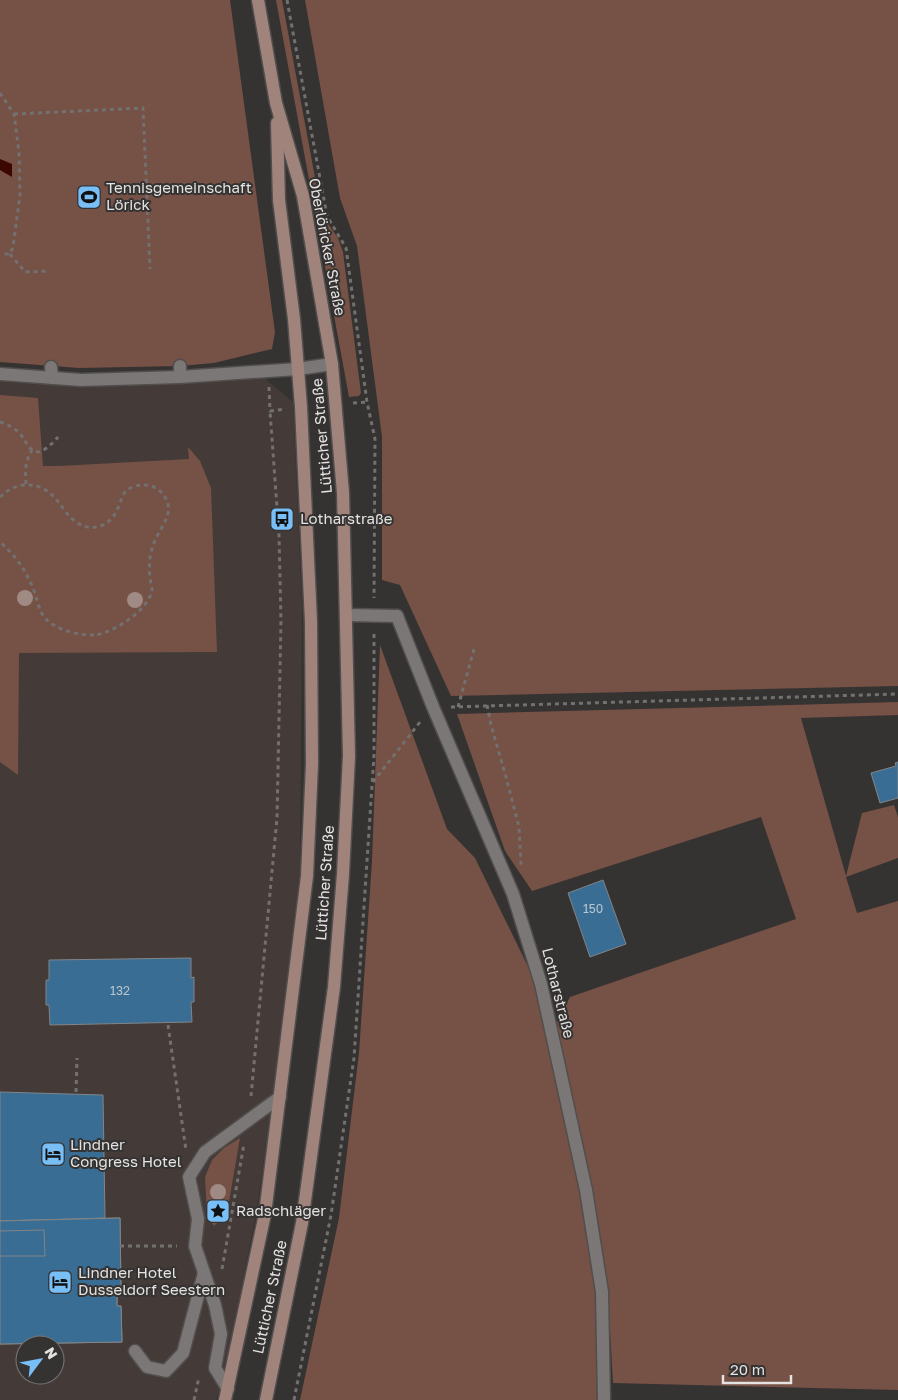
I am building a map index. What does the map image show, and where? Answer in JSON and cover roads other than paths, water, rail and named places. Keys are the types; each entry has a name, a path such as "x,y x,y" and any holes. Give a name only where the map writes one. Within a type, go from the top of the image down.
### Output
{"main road":[{"name":"Oberlöricker Straße","path":"258,0 276,103 303,196 332,364"},
{"name":"Oberlöricker Straße","path":"276,103 279,200 294,319 298,369"},
{"name":"Lütticher Straße","path":"266,1400 302,1224 334,987 343,874 349,756 346,616 343,493 332,364"},
{"name":"Lütticher Straße","path":"227,1394 265,1214 307,876 312,764 311,622 298,369"}],"street":[{"path":"0,374 52,372 81,380 180,372 298,369 332,364"},
{"name":"Lotharstraße","path":"346,616 397,616 433,707 513,894 545,999 586,1190 602,1292 604,1400"},
{"path":"227,1394 215,1368 222,1334 215,1305 195,1246 198,1219 190,1177 204,1152 280,1097"},
{"path":"135,1351 147,1367 166,1371 183,1352 204,1273"}],"place":[{"name":"Tennisgemeinschaft Lörick","path":"89,197"},
{"name":"Lotharstraße","path":"282,519"},
{"name":"Lindner Congress Hotel","path":"53,1154"},
{"name":"Radschläger","path":"218,1211"},
{"name":"Lindner Hotel Dusseldorf Seestern","path":"60,1282"}]}
